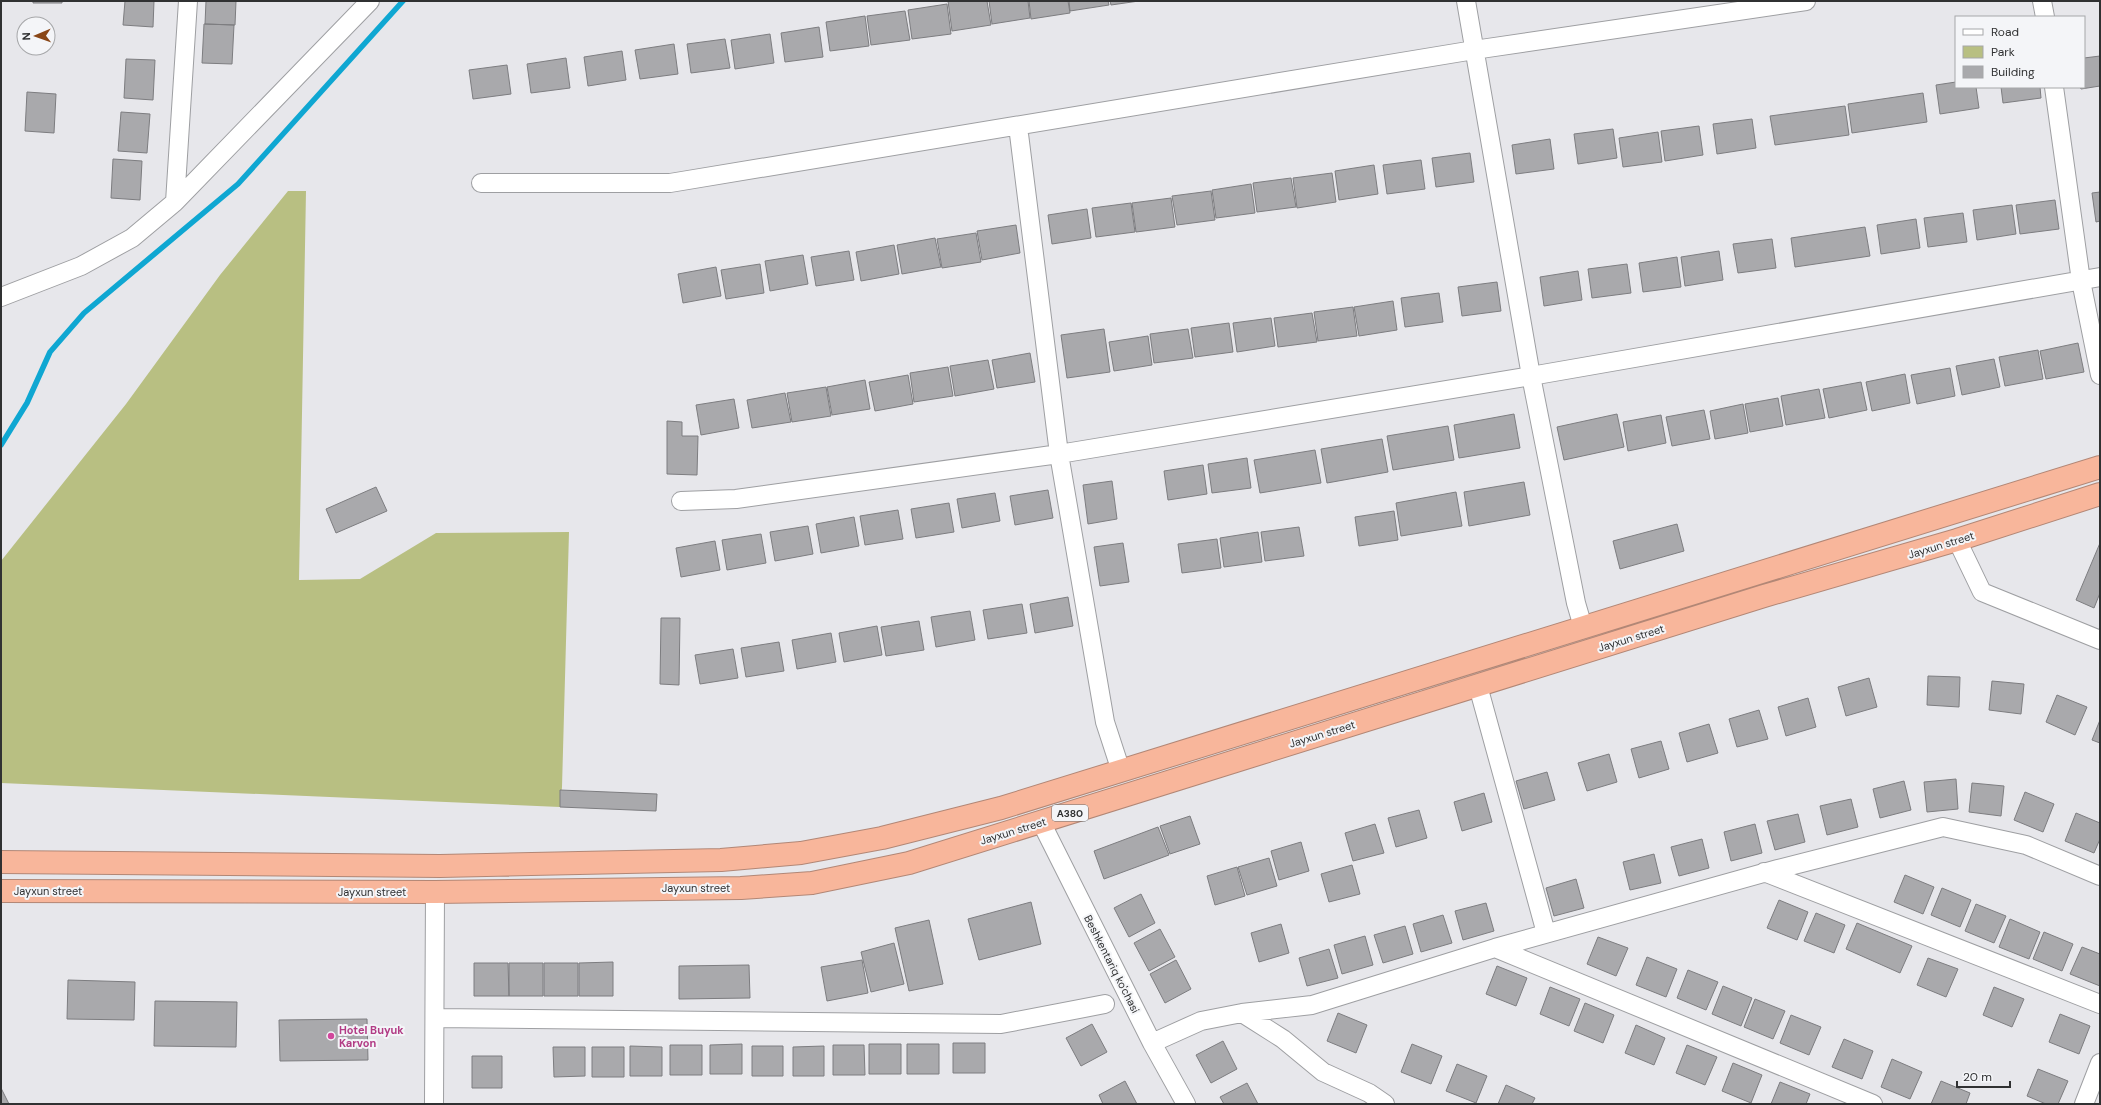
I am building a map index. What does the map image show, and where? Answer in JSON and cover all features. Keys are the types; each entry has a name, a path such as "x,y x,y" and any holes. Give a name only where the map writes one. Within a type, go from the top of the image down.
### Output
{"highway":[{"name":"A380","path":"1,862 440,866 721,860 801,853 882,838 1000,808 1583,626 2100,467"},
{"name":"Jayxun street","path":"1,891 435,892 741,888 812,883 909,863 1764,596 1957,540 2100,494"}],"street":[{"path":"175,202 188,1"},
{"path":"1,297 81,266 132,238 175,202 370,1"},
{"path":"1466,1 1531,376 1576,603 1583,626"},
{"path":"481,183 670,183 1474,50 1806,1"},
{"path":"2042,1 2045,16"},
{"path":"2054,88 2081,281 2100,375"},
{"path":"1018,126 1060,454 1105,722 1121,771"},
{"path":"681,500 736,499 1060,454 1531,376 2100,277"},
{"path":"1957,540 1982,592 2100,640"},
{"path":"1478,686 1546,933"},
{"name":"Beshkentariq ko'chasi","path":"1041,822 1152,1043 1186,1104"},
{"path":"1152,1043 1200,1021 1242,1013 1312,1005 1546,933 1764,872 1943,827 2026,845 2100,876"},
{"path":"1764,872 2100,1004"},
{"path":"434,1104 435,892"},
{"path":"1495,948 1873,1104"},
{"path":"435,1018 1001,1024 1104,1004"},
{"path":"1242,1013 1283,1040 1323,1072 1369,1093 1385,1104"},
{"path":"2084,1104 2100,1063"}],"green space":[{"path":"288,191 306,191 299,580 360,579 436,533 569,532 562,787 560,807 1,783 1,561 126,404 220,275"}],"building":[{"path":"33,1 62,1 62,3 33,3"},
{"path":"125,1 154,1 153,27 123,25"},
{"path":"206,1 236,1 235,25 205,24"},
{"path":"948,1 987,1 991,25 952,31"},
{"path":"989,1 1028,1 1030,18 992,24"},
{"path":"1029,1 1068,1 1070,13 1031,19"},
{"path":"1069,1 1108,1 1109,5 1070,11"},
{"path":"1110,1 1139,1 1111,5"},
{"path":"947,4 951,34 912,39 908,10"},
{"path":"905,11 910,40 871,45 867,16"},
{"path":"865,16 869,46 830,51 826,22"},
{"path":"204,24 234,25 232,64 202,63"},
{"path":"819,27 823,57 785,62 781,33"},
{"path":"770,34 774,63 735,69 731,40"},
{"path":"725,39 730,68 691,73 687,44"},
{"path":"674,44 678,74 640,79 635,50"},
{"path":"622,51 626,80 588,86 584,57"},
{"path":"2100,56 2100,86 2081,89 2085,88 2085,58"},
{"path":"566,58 570,88 531,93 527,64"},
{"path":"126,59 155,60 153,100 124,98"},
{"path":"507,65 511,94 473,99 469,70"},
{"path":"1955,82 1955,88 1976,88 1979,108 1940,114 1936,85"},
{"path":"2001,88 2040,88 2041,98 2003,103"},
{"path":"27,92 56,94 54,133 25,131"},
{"path":"1923,93 1927,122 1852,133 1848,104"},
{"path":"1845,106 1849,135 1775,145 1770,116"},
{"path":"121,112 150,114 147,153 118,151"},
{"path":"1752,119 1756,148 1717,154 1713,124"},
{"path":"1699,126 1703,155 1665,161 1661,131"},
{"path":"1613,129 1617,158 1578,164 1574,134"},
{"path":"1658,132 1662,162 1623,167 1619,138"},
{"path":"1550,139 1554,169 1516,174 1512,145"},
{"path":"1470,153 1474,182 1436,187 1432,158"},
{"path":"113,159 142,161 140,200 111,198"},
{"path":"1421,160 1425,189 1387,194 1383,165"},
{"path":"1374,165 1378,194 1339,200 1335,171"},
{"path":"1332,173 1336,202 1297,208 1293,178"},
{"path":"1291,178 1296,207 1257,212 1253,183"},
{"path":"1251,184 1255,213 1216,218 1212,190"},
{"path":"1211,191 1215,220 1177,225 1172,196"},
{"path":"2100,192 2100,221 2096,222 2092,193"},
{"path":"1171,198 1175,227 1136,232 1132,203"},
{"path":"2055,200 2059,229 2020,234 2016,205"},
{"path":"1131,203 1135,232 1096,237 1092,208"},
{"path":"2012,205 2016,234 1977,240 1973,210"},
{"path":"1087,209 1091,238 1052,244 1048,215"},
{"path":"1963,213 1967,242 1928,247 1924,218"},
{"path":"1916,219 1920,248 1881,254 1877,225"},
{"path":"1016,225 1020,253 982,260 977,231"},
{"path":"1865,227 1870,256 1795,267 1791,238"},
{"path":"976,233 981,262 942,268 937,239"},
{"path":"935,238 941,267 902,274 897,245"},
{"path":"1772,239 1776,268 1738,273 1733,244"},
{"path":"894,245 899,274 861,281 856,252"},
{"path":"849,251 854,280 816,286 811,257"},
{"path":"1719,251 1723,280 1685,286 1681,257"},
{"path":"803,255 808,284 770,291 765,261"},
{"path":"1677,257 1681,287 1643,292 1639,263"},
{"path":"760,264 764,293 726,299 721,270"},
{"path":"1627,264 1631,293 1592,298 1588,269"},
{"path":"716,267 721,296 683,303 678,274"},
{"path":"1578,271 1582,300 1544,306 1540,277"},
{"path":"1497,282 1501,311 1462,316 1458,287"},
{"path":"1439,293 1443,322 1405,327 1401,298"},
{"path":"1393,301 1397,330 1359,336 1354,307"},
{"path":"1353,307 1357,336 1318,341 1314,312"},
{"path":"1312,313 1317,342 1278,347 1274,318"},
{"path":"1271,318 1275,346 1237,352 1233,323"},
{"path":"1229,323 1233,352 1195,357 1191,328"},
{"path":"1104,329 1110,372 1067,378 1061,335"},
{"path":"1188,329 1193,358 1154,363 1150,334"},
{"path":"1148,336 1152,365 1114,371 1109,342"},
{"path":"2078,343 2084,372 2046,379 2040,351"},
{"path":"2038,350 2043,379 2005,386 1999,357"},
{"path":"1030,353 1035,382 997,388 992,360"},
{"path":"1994,359 2000,387 1962,395 1956,366"},
{"path":"988,360 994,389 955,396 950,366"},
{"path":"948,367 953,396 914,402 910,373"},
{"path":"1950,368 1955,396 1917,404 1911,375"},
{"path":"1905,374 1910,403 1872,411 1866,382"},
{"path":"908,375 913,404 875,411 869,382"},
{"path":"865,380 870,409 832,415 827,387"},
{"path":"1861,382 1867,410 1829,418 1823,389"},
{"path":"826,387 831,416 792,422 787,393"},
{"path":"1819,389 1825,418 1786,425 1781,396"},
{"path":"785,393 791,422 752,428 747,400"},
{"path":"1778,398 1783,426 1750,432 1745,404"},
{"path":"734,399 739,428 701,435 696,405"},
{"path":"1743,404 1748,433 1715,439 1710,411"},
{"path":"1704,410 1710,439 1672,446 1666,417"},
{"path":"1514,414 1520,448 1459,458 1454,425"},
{"path":"1617,414 1624,447 1564,460 1557,427"},
{"path":"1661,415 1666,443 1628,451 1623,422"},
{"path":"667,421 682,422 682,436 698,436 697,475 667,474"},
{"path":"1448,426 1454,460 1393,470 1387,436"},
{"path":"1382,439 1388,472 1327,483 1321,449"},
{"path":"1315,450 1321,483 1260,493 1254,460"},
{"path":"1247,458 1251,488 1212,493 1208,464"},
{"path":"1203,465 1207,494 1168,500 1164,471"},
{"path":"1112,481 1117,519 1088,524 1083,485"},
{"path":"1524,482 1530,515 1469,526 1464,492"},
{"path":"376,487 387,511 336,533 326,509"},
{"path":"1048,490 1053,518 1015,525 1010,496"},
{"path":"1456,492 1462,526 1401,536 1396,503"},
{"path":"995,493 1000,521 962,528 957,499"},
{"path":"949,503 954,532 916,538 911,509"},
{"path":"898,510 903,539 865,545 860,516"},
{"path":"1394,511 1398,540 1359,546 1355,517"},
{"path":"854,517 859,546 821,553 816,524"},
{"path":"1677,524 1684,551 1620,569 1613,541"},
{"path":"808,526 813,554 775,561 770,532"},
{"path":"1299,527 1304,556 1265,561 1261,532"},
{"path":"1258,532 1262,562 1224,567 1220,538"},
{"path":"761,534 766,563 727,570 722,540"},
{"path":"1217,539 1221,568 1182,573 1178,544"},
{"path":"715,541 720,570 681,577 676,548"},
{"path":"1123,543 1129,582 1100,586 1094,547"},
{"path":"2100,543 2100,593 2094,608 2076,600"},
{"path":"1068,597 1073,626 1035,633 1030,604"},
{"path":"1022,604 1027,633 988,639 983,610"},
{"path":"970,611 975,640 936,647 931,617"},
{"path":"661,618 680,618 679,685 660,684"},
{"path":"919,621 924,650 886,656 881,627"},
{"path":"877,626 882,655 844,662 839,633"},
{"path":"831,633 836,662 797,669 792,640"},
{"path":"779,642 784,671 746,677 741,648"},
{"path":"733,649 738,678 700,684 695,655"},
{"path":"1928,676 1960,677 1959,707 1927,705"},
{"path":"1869,678 1877,707 1846,716 1838,687"},
{"path":"1992,681 2024,684 2021,714 1989,710"},
{"path":"2057,695 2087,707 2075,735 2046,722"},
{"path":"1808,698 1816,727 1786,736 1778,707"},
{"path":"1759,710 1768,739 1737,747 1729,719"},
{"path":"2100,720 2100,743 2092,740"},
{"path":"1709,724 1718,753 1687,762 1679,733"},
{"path":"1661,741 1669,769 1639,778 1631,749"},
{"path":"1609,754 1617,782 1587,791 1578,763"},
{"path":"1547,772 1555,800 1524,809 1516,781"},
{"path":"1956,779 1958,809 1927,812 1924,782"},
{"path":"1904,781 1911,810 1880,818 1873,789"},
{"path":"1972,783 2004,786 2001,816 1969,812"},
{"path":"560,790 657,794 656,811 560,807"},
{"path":"2025,792 2054,804 2043,832 2014,820"},
{"path":"1484,793 1492,822 1462,831 1454,802"},
{"path":"1851,799 1858,827 1827,835 1820,806"},
{"path":"1419,810 1427,838 1396,847 1388,818"},
{"path":"2076,813 2100,823 2100,839 2094,853 2065,841"},
{"path":"1798,814 1805,842 1775,850 1767,821"},
{"path":"1190,816 1200,844 1170,854 1160,826"},
{"path":"1375,824 1384,853 1353,861 1345,833"},
{"path":"1755,824 1762,853 1731,861 1724,832"},
{"path":"1158,827 1169,855 1104,879 1094,851"},
{"path":"1702,839 1709,868 1679,876 1671,847"},
{"path":"1301,842 1309,871 1279,880 1271,851"},
{"path":"1654,854 1661,883 1630,890 1623,862"},
{"path":"1269,858 1277,886 1247,895 1238,867"},
{"path":"1352,865 1360,894 1329,902 1321,874"},
{"path":"1237,867 1245,896 1215,905 1207,876"},
{"path":"1905,875 1934,887 1923,914 1894,902"},
{"path":"1576,879 1584,908 1554,916 1546,888"},
{"path":"1942,888 1971,900 1960,927 1931,915"},
{"path":"1141,894 1155,923 1129,937 1114,908"},
{"path":"1779,900 1808,912 1797,940 1767,928"},
{"path":"1031,902 1041,944 979,960 968,919"},
{"path":"1486,903 1494,931 1463,940 1455,911"},
{"path":"1976,904 2006,916 1994,943 1965,931"},
{"path":"1816,913 1845,925 1834,953 1804,941"},
{"path":"1443,915 1452,943 1421,952 1413,924"},
{"path":"2010,919 2040,932 2029,959 1999,947"},
{"path":"929,920 943,984 909,991 895,928"},
{"path":"1857,923 1912,946 1900,973 1846,949"},
{"path":"1281,924 1289,953 1259,962 1251,933"},
{"path":"1405,926 1413,954 1383,963 1374,935"},
{"path":"1160,929 1175,957 1149,971 1134,943"},
{"path":"2044,932 2073,944 2062,971 2033,959"},
{"path":"1365,936 1373,965 1342,974 1334,945"},
{"path":"1598,937 1628,948 1616,976 1587,964"},
{"path":"894,943 904,984 871,992 861,952"},
{"path":"2082,947 2100,954 2100,986 2070,974"},
{"path":"1329,949 1338,978 1307,986 1299,958"},
{"path":"1647,957 1677,969 1666,997 1636,985"},
{"path":"1928,958 1958,969 1946,997 1917,985"},
{"path":"862,960 868,993 827,1001 821,967"},
{"path":"1176,960 1191,989 1165,1003 1150,974"},
{"path":"613,962 613,996 579,996 579,963"},
{"path":"474,963 508,963 509,996 474,996"},
{"path":"509,963 543,963 543,996 509,996"},
{"path":"544,963 578,963 578,996 544,996"},
{"path":"749,965 750,998 679,999 679,966"},
{"path":"1497,966 1527,978 1516,1006 1486,994"},
{"path":"1688,970 1718,982 1706,1010 1677,998"},
{"path":"68,980 135,982 134,1020 67,1019"},
{"path":"1723,986 1752,998 1741,1026 1712,1014"},
{"path":"1550,987 1580,999 1569,1026 1540,1014"},
{"path":"1994,987 2024,999 2012,1027 1983,1015"},
{"path":"1755,999 1785,1011 1773,1039 1744,1027"},
{"path":"155,1001 237,1002 236,1047 154,1046"},
{"path":"1585,1003 1614,1015 1603,1043 1574,1031"},
{"path":"1338,1013 1367,1025 1356,1053 1327,1041"},
{"path":"2060,1014 2090,1026 2079,1054 2049,1042"},
{"path":"1791,1015 1821,1027 1809,1055 1780,1043"},
{"path":"367,1019 368,1060 280,1061 279,1020"},
{"path":"1092,1024 1107,1052 1081,1066 1066,1038"},
{"path":"1636,1025 1665,1038 1654,1065 1625,1053"},
{"path":"1844,1039 1873,1051 1862,1079 1832,1067"},
{"path":"1223,1041 1237,1069 1211,1083 1196,1055"},
{"path":"953,1043 985,1043 985,1073 953,1073"},
{"path":"742,1044 742,1074 710,1074 710,1045"},
{"path":"869,1044 901,1044 901,1074 869,1074"},
{"path":"907,1044 939,1044 939,1074 907,1074"},
{"path":"1412,1044 1442,1056 1431,1084 1401,1072"},
{"path":"670,1045 702,1045 702,1075 670,1075"},
{"path":"833,1045 864,1045 865,1075 833,1075"},
{"path":"1687,1045 1717,1057 1705,1085 1676,1073"},
{"path":"630,1046 662,1047 662,1076 630,1076"},
{"path":"752,1046 783,1046 783,1076 752,1076"},
{"path":"824,1046 824,1076 793,1076 793,1047"},
{"path":"553,1047 585,1047 585,1076 554,1077"},
{"path":"592,1047 624,1047 624,1077 592,1077"},
{"path":"472,1056 502,1056 502,1088 472,1088"},
{"path":"1892,1059 1922,1072 1910,1099 1881,1087"},
{"path":"1733,1063 1762,1075 1751,1103 1722,1091"},
{"path":"1457,1064 1487,1076 1476,1103 1446,1091"},
{"path":"2038,1069 2068,1081 2058,1104 2046,1104 2027,1096"},
{"path":"1125,1081 1137,1104 1103,1104 1099,1095"},
{"path":"1941,1081 1970,1093 1966,1104 1931,1104"},
{"path":"1780,1082 1810,1094 1806,1104 1771,1104"},
{"path":"1247,1083 1258,1104 1224,1104 1220,1097"},
{"path":"1506,1085 1535,1098 1532,1104 1498,1104"},
{"path":"1,1088 9,1104 1,1104"}],"waterway":[{"path":"1,445 27,403 50,352 84,313 238,184 403,1"}],"place":[{"name":"Hotel Buyuk Karvon","path":"331,1036"}]}
